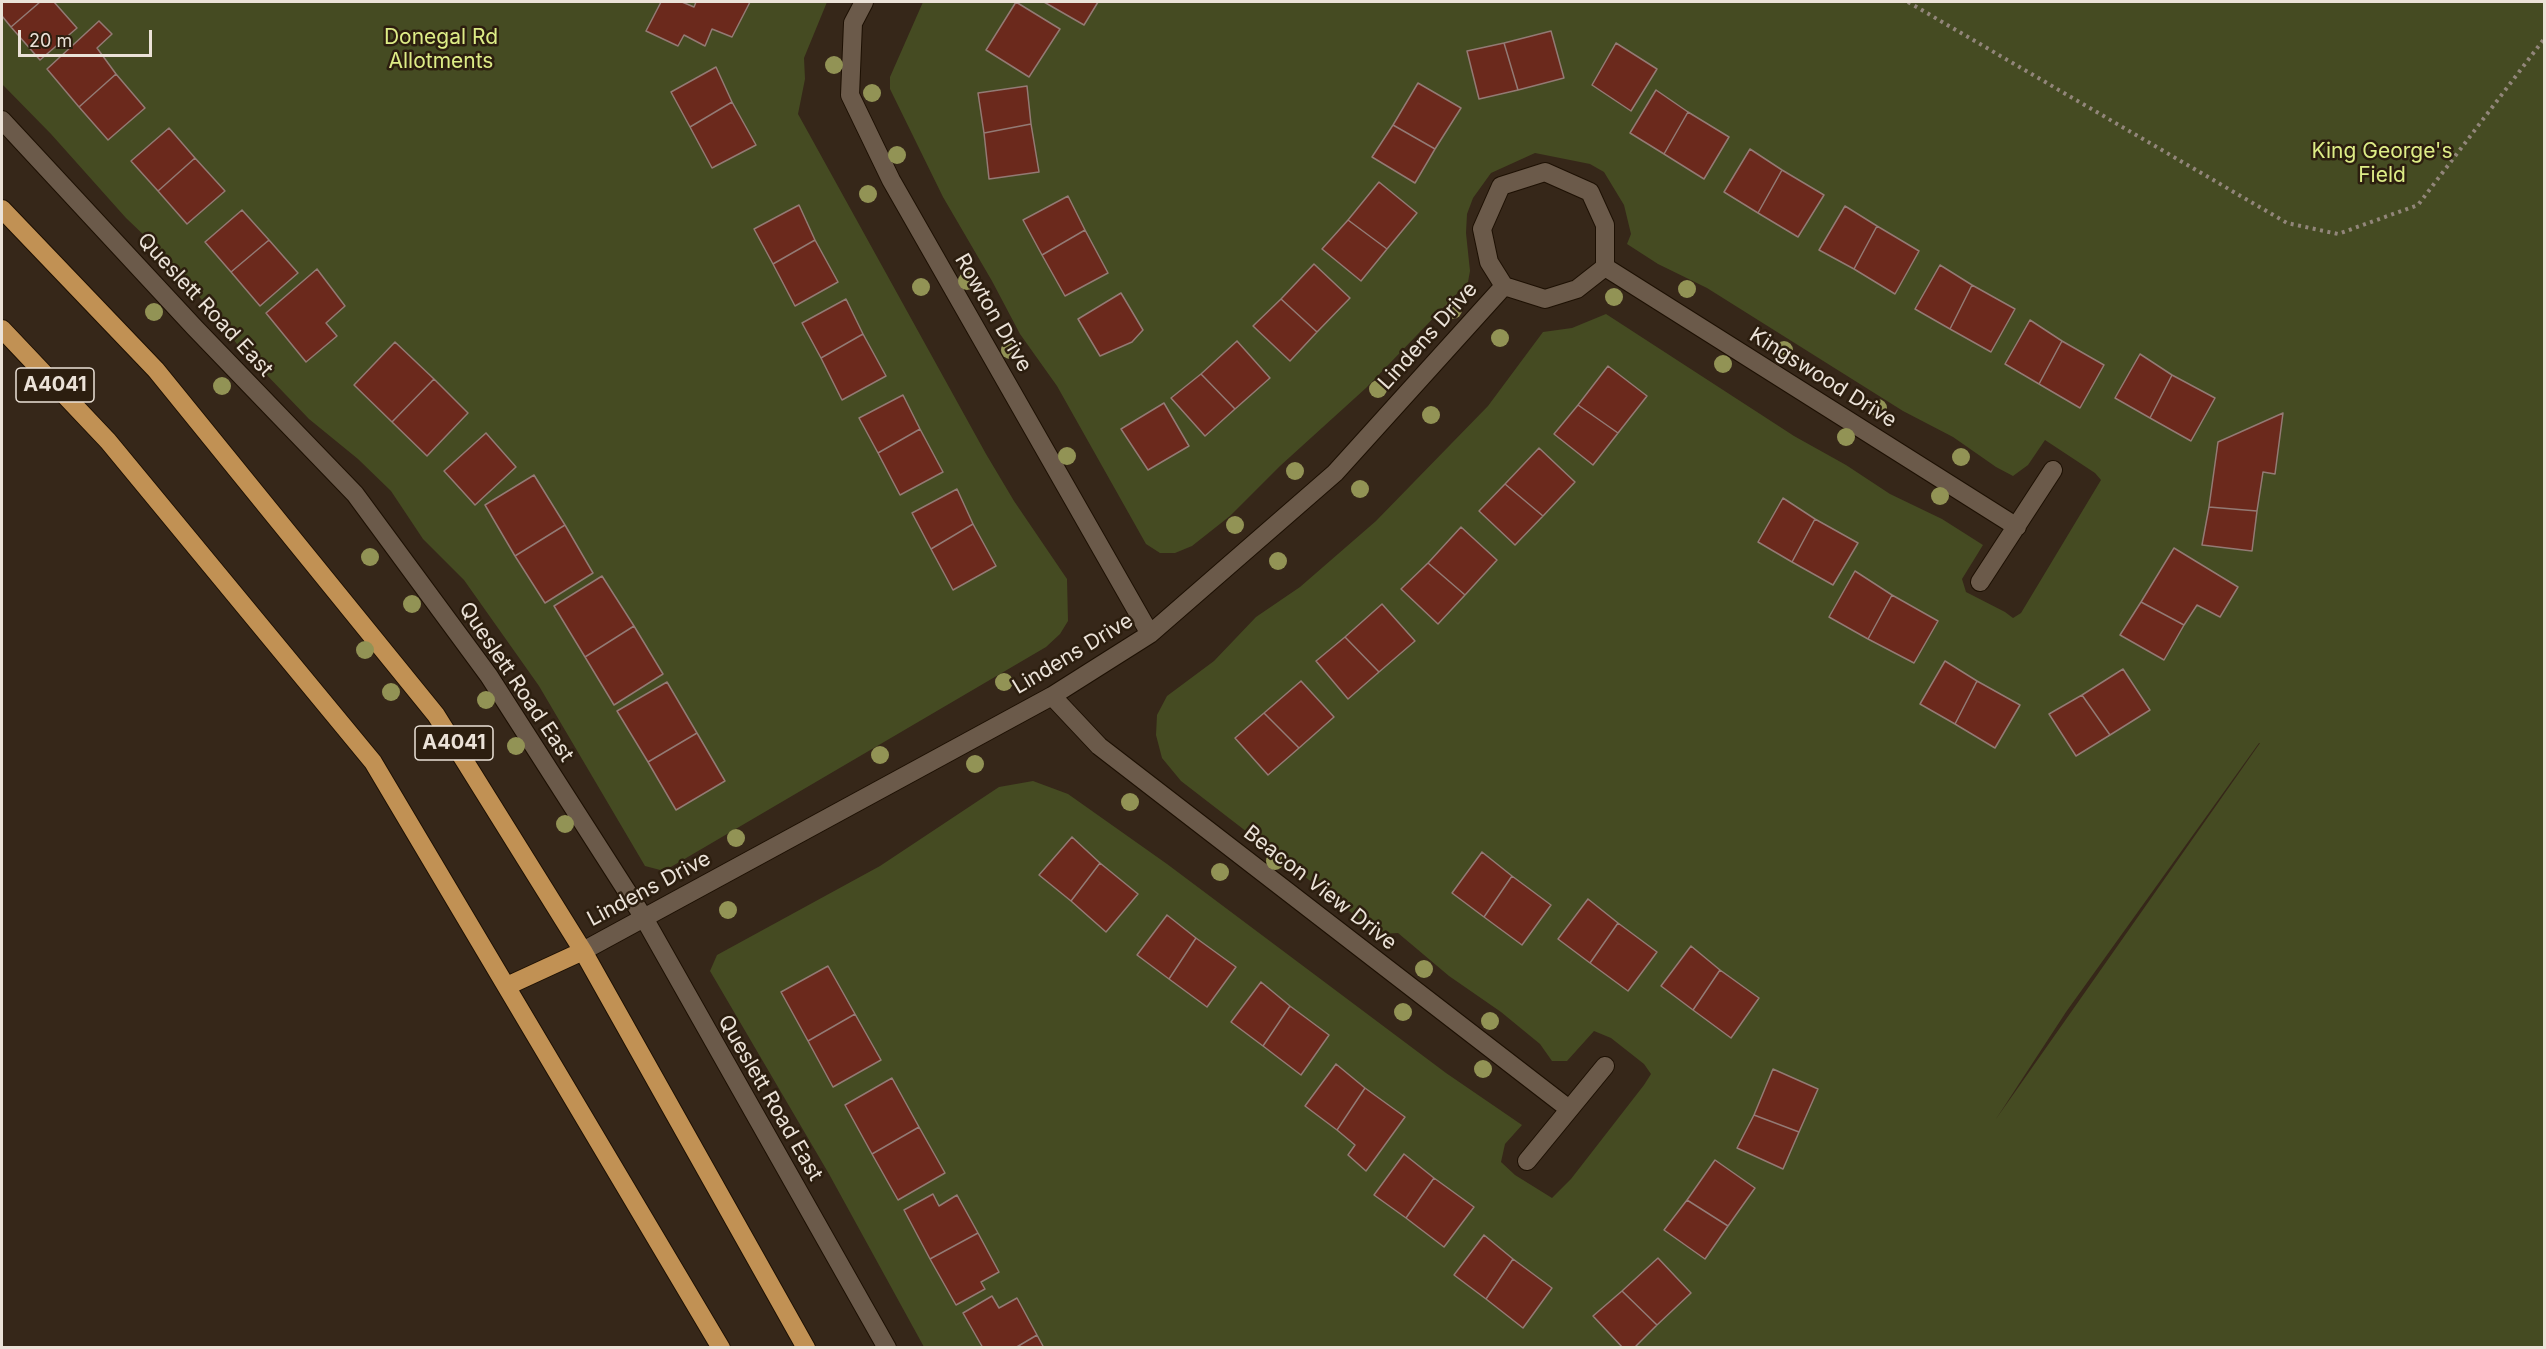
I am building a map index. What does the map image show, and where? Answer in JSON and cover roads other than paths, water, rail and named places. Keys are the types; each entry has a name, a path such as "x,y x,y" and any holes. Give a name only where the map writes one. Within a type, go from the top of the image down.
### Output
{"highway":[{"name":"A4041","path":"2,209 156,370 436,715 583,951 806,1347"},
{"name":"A4041","path":"2,329 108,441 373,762 721,1347"},
{"path":"507,986 583,951"}],"street":[{"name":"Rowton Drive","path":"864,2 853,23 850,95 891,180 1150,634"},
{"name":"Queslett Road East","path":"2,120 195,328 355,494 489,676 644,918 887,1347"},
{"name":"Lindens Drive","path":"1545,172 1590,192 1605,225 1605,267 1577,289 1545,299 1504,286 1489,262 1482,229 1501,186 1545,172"},
{"name":"Kingswood Drive","path":"1605,267 2017,527"},
{"name":"Lindens Drive","path":"583,951 1052,696 1150,634 1335,473 1504,286"},
{"path":"1980,582 2054,470"},
{"name":"Beacon View Drive","path":"1052,696 1099,746 1569,1109"},
{"path":"1527,1161 1605,1066"}],"park label":[{"name":"Donegal Rd Allotments","path":"441,50"},
{"name":"King George's Field","path":"2382,164"}]}
